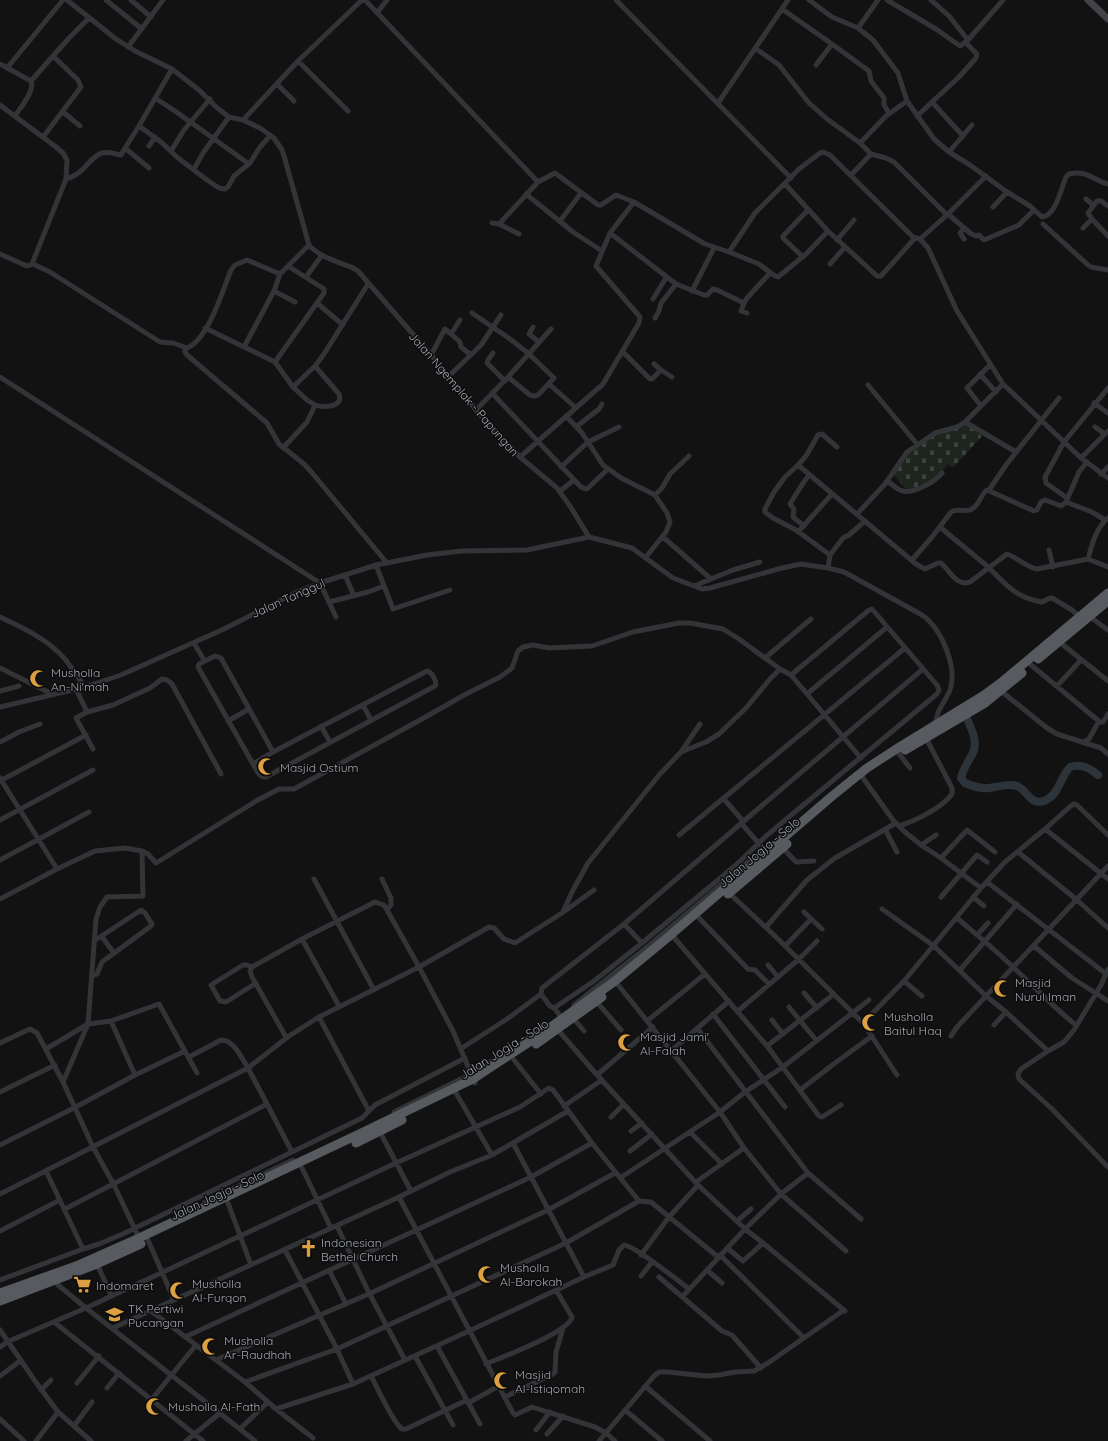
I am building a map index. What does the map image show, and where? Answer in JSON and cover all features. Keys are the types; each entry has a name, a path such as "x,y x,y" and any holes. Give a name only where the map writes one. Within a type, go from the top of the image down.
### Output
{"highway":[{"path":"938,727 994,688 1056,640 1108,593"},
{"path":"1084,616 1108,601"},
{"path":"938,727 985,703 1031,665 1056,640"},
{"name":"Jalan Jogja - Solo","path":"673,936 700,918 729,893 767,854 782,848 863,778 926,738 938,727"},
{"name":"Jalan Jogja - Solo","path":"0,1301 96,1257 228,1203 302,1168 376,1127 514,1060 558,1030 596,1001 867,768 938,727"},
{"name":"Jalan Jogja - Solo","path":"0,1293 97,1264 142,1239 154,1229 456,1092 534,1039 561,1017 616,983"}],"main road":[{"path":"1088,0 1108,19"}],"street":[{"path":"7,68 63,0"},
{"path":"67,0 106,32 128,47 172,69 210,99 216,107 229,117 243,120 260,128 270,136 282,150 309,244 280,274 274,291 244,347"},
{"path":"106,0 142,29"},
{"path":"131,0 151,17"},
{"path":"128,47 163,0"},
{"path":"243,120 276,84 362,0"},
{"path":"365,0 538,182"},
{"path":"377,13 387,0"},
{"path":"616,0 791,178"},
{"path":"718,103 788,0"},
{"path":"809,0 832,17 858,28 873,40 895,69 907,101 934,139 949,152 986,176 1043,217 1053,210 1066,177 1069,174 1085,173 1099,182 1108,184"},
{"path":"858,28 878,0"},
{"path":"887,0 936,29 960,46 1003,0"},
{"path":"917,116 959,77 976,58 977,54 949,16 931,0"},
{"path":"782,9 869,71 871,81 884,98 884,104 888,114"},
{"path":"31,81 89,18"},
{"path":"816,65 832,44"},
{"path":"755,48 779,65 809,103 843,132 860,143 871,154 894,162 948,215 971,234 976,236 978,235 984,240 1019,225 1034,210"},
{"path":"43,137 81,87 78,80 53,56"},
{"path":"298,62 348,112"},
{"path":"0,64 31,81"},
{"path":"66,179 72,178 81,172 101,154 113,153 120,156 172,69"},
{"path":"15,116 32,90 31,81"},
{"path":"276,84 294,101"},
{"path":"155,98 249,164"},
{"path":"171,151 184,130 210,99"},
{"path":"860,143 888,114 907,101"},
{"path":"932,102 963,136"},
{"path":"0,105 63,153 67,160 66,179 30,264"},
{"path":"63,112 80,126"},
{"path":"194,169 213,138 229,117"},
{"path":"949,152 972,125"},
{"path":"139,126 155,137 178,158 213,184 225,189 228,187 234,176 249,164 260,147 270,136"},
{"path":"149,146 155,137"},
{"path":"124,151 150,168"},
{"path":"730,252 755,213 802,167 820,153 823,152 830,155 928,248 957,311 1003,384 1081,458 1108,478"},
{"path":"851,175 871,154"},
{"path":"499,224 538,182 555,174 598,205 602,205 616,195 634,202 692,237 714,248 730,252 758,264 778,277 803,257 828,231"},
{"path":"785,184 837,240 879,277 918,239 948,215 986,176"},
{"path":"993,208 1007,192"},
{"path":"560,221 581,193"},
{"path":"526,194 573,232 602,251"},
{"path":"1086,198 1093,205"},
{"path":"1107,202 1100,200 1093,205 1088,213 1108,236"},
{"path":"520,457 603,384 641,320 597,267 610,233 634,202"},
{"path":"803,257 783,238 783,236 808,210"},
{"path":"1083,228 1092,219"},
{"path":"837,240 854,220"},
{"path":"492,223 499,224 519,234"},
{"path":"1043,224 1088,265 1091,267 1108,270"},
{"path":"964,228 960,233 964,239"},
{"path":"610,233 666,278 676,284 692,291 707,295 713,290 717,290 744,303"},
{"name":"Jalan Ngemplak - Papungan","path":"309,244 322,255 356,270 431,355 476,410 520,457 560,491 589,537"},
{"path":"830,264 845,247"},
{"path":"692,291 714,248"},
{"path":"0,254 26,266 30,264 50,272 160,342 174,343 185,348 193,345 215,312 231,270 235,265 247,260 280,274"},
{"path":"306,277 322,255"},
{"path":"274,362 324,294 324,289 288,266"},
{"path":"747,314 742,311 744,303 770,273"},
{"path":"652,299 666,278"},
{"path":"293,387 315,366 324,354 368,284"},
{"path":"656,318 661,303 676,284"},
{"path":"274,291 295,302"},
{"path":"317,303 343,325"},
{"path":"472,313 494,326 553,376 553,379 538,395 530,395 487,363 493,353"},
{"path":"449,376 481,345 501,315"},
{"path":"451,334 460,320"},
{"path":"533,327 529,334 538,342"},
{"path":"205,328 274,362 293,387 307,400 322,408 327,408 337,403 340,397 315,366"},
{"path":"431,355 445,329 460,342 461,347 471,355"},
{"path":"476,410 507,379 551,329"},
{"path":"185,348 187,355 267,423 277,442 314,474 387,563"},
{"path":"621,354 650,379 652,379 661,370"},
{"path":"654,364 672,377"},
{"path":"981,406 967,388 990,365"},
{"path":"980,374 996,392"},
{"path":"0,377 320,583 336,617"},
{"path":"549,384 576,408"},
{"path":"857,514 879,491 907,452 935,433 957,427 965,422 1003,384"},
{"path":"868,385 917,444"},
{"path":"1088,558 1094,538 1107,519 1067,500 1044,480 1064,442 1094,403 1108,388"},
{"path":"492,393 581,487 586,489 608,469"},
{"path":"912,560 940,527 952,510 971,510 978,503 985,490 989,490 1016,452 1059,398"},
{"path":"1094,403 1108,413"},
{"path":"576,427 599,409 602,404"},
{"path":"284,448 307,422 315,405"},
{"path":"566,416 588,442 603,465 621,478 655,496 669,517 669,526 663,537 646,558"},
{"path":"965,422 1016,452"},
{"path":"562,467 588,442 619,427"},
{"path":"1081,458 1106,432 1095,427"},
{"path":"830,556 798,532 773,518 765,512 765,509 774,492 785,477 808,453 820,433 837,447"},
{"path":"655,496 662,488 670,474 689,456"},
{"path":"989,490 1034,512 1037,510 1041,502 1045,500 1061,506 1067,500 1079,472 1086,462"},
{"path":"798,465 926,570 938,563 942,563 957,580 965,584 974,580 1007,554 1021,560 1034,569 1053,567 1088,558 1108,567"},
{"path":"1101,474 1108,467"},
{"path":"887,481 901,491 908,492 936,480 942,473"},
{"path":"804,526 793,517 794,509 790,504 798,494 799,488 810,475"},
{"path":"560,491 574,480"},
{"path":"798,532 832,494"},
{"path":"828,567 830,556 843,538 849,535 865,521"},
{"path":"940,527 1014,592 1042,602 1052,598 1108,630"},
{"path":"589,537 632,548 673,578 698,588 710,588 801,564 828,567 844,572 922,615 934,626 946,650 953,675 949,691 937,715 938,727"},
{"name":"Jalan Tanggul","path":"0,707 85,687 127,673 194,643 280,599 320,583 376,565 427,555 462,551 527,550 589,537"},
{"path":"663,537 711,579"},
{"path":"1049,550 1053,567"},
{"path":"698,588 711,579 760,562"},
{"path":"376,565 393,610 450,590"},
{"path":"345,575 354,596"},
{"path":"329,602 368,592 384,586"},
{"path":"554,1008 594,981 642,944 736,865 814,796 939,692 939,688 872,609 791,675"},
{"path":"0,617 35,634 54,649 65,659 85,687"},
{"path":"765,658 811,619"},
{"path":"0,899 95,851 125,848 142,851 148,854 156,863 256,801 279,789 294,789 466,694 500,677 512,668 518,651 523,647 533,645 549,648 592,646 633,632 685,623 723,629 791,675 861,758"},
{"path":"807,694 887,627"},
{"path":"1056,640 1108,681"},
{"path":"194,643 204,660"},
{"path":"678,836 905,648"},
{"path":"253,764 272,752 427,671 430,672 433,677 436,684 435,686 265,777 260,776 253,764 228,721 198,667 204,660 215,656 221,658 272,752"},
{"path":"1057,686 1081,660"},
{"path":"1031,665 1099,721 1103,722 1108,714"},
{"path":"0,668 54,695"},
{"path":"681,752 700,745 719,734 746,708 780,669"},
{"path":"462,1048 507,1019 541,994 542,988 624,924 923,669"},
{"path":"93,749 76,718 88,712 113,705 150,688 162,679 167,680 172,684 221,774"},
{"path":"0,691 19,686"},
{"path":"76,689 88,712"},
{"path":"1001,691 1047,728 1057,734 1101,748 1108,754"},
{"path":"363,705 371,720"},
{"path":"228,721 248,709"},
{"path":"1081,742 1085,743 1089,739 1099,721"},
{"path":"0,742 19,732 40,724"},
{"path":"562,913 575,886 596,852 660,774 681,752 700,724"},
{"path":"321,726 330,742"},
{"path":"57,869 37,840 0,780 86,735"},
{"path":"692,736 700,745"},
{"path":"766,927 807,880 835,858 885,829 898,824 911,822 933,810 952,794 952,788 926,738"},
{"path":"899,754 910,768"},
{"path":"0,820 93,770"},
{"path":"863,778 898,824 921,845 981,888"},
{"path":"541,994 561,1017 646,948 767,854 723,798"},
{"path":"863,1023 904,981 973,897 1005,862 1074,804 1108,835"},
{"path":"0,860 89,812"},
{"path":"885,829 897,852"},
{"path":"1045,829 1108,879"},
{"path":"941,858 968,830 996,852"},
{"path":"921,845 936,836"},
{"path":"782,848 796,862 814,861"},
{"path":"64,1082 88,1024 94,941 98,912 107,897 142,896 142,851"},
{"path":"1018,852 1077,900 1108,928"},
{"path":"941,897 977,855 987,862"},
{"path":"951,1036 957,1027 1108,866"},
{"path":"314,879 374,990"},
{"path":"382,879 391,898 391,905 386,910"},
{"path":"987,882 1017,904 1048,930 1107,971 1096,994 1064,1042 1021,1069 1018,1074 1019,1079 1108,1167"},
{"path":"0,1194 248,1068 286,1037 339,1006 374,990 452,949 487,927 494,928 504,939 515,943 562,913 594,890"},
{"path":"729,893 799,959 863,1023 897,1074"},
{"path":"973,897 984,906"},
{"path":"286,1037 250,973 252,967 302,938 375,902 384,905 419,966 462,1048 473,1079"},
{"path":"960,970 1017,904"},
{"path":"882,909 934,946 986,996 1006,1012 1048,1051"},
{"path":"92,976 97,974 102,962 152,926 152,924 145,913 141,910 94,941"},
{"path":"804,912 822,929"},
{"path":"700,918 748,969 755,970 769,984"},
{"path":"957,918 1014,967 1042,994 1046,1000 1076,1025"},
{"path":"785,946 811,919"},
{"path":"977,935 988,923"},
{"path":"624,924 642,944"},
{"path":"102,936 114,953"},
{"path":"673,936 767,1046 821,1116 841,1105"},
{"path":"302,938 339,1006"},
{"path":"738,1011 799,959 817,941"},
{"path":"1034,946 1072,978 1108,1001"},
{"path":"252,967 247,965 243,966 211,984 220,1001 226,1002 256,983"},
{"path":"768,965 778,977"},
{"path":"647,1021 705,974"},
{"path":"904,981 922,996"},
{"path":"616,983 720,1112 744,1148 781,1194 846,1251"},
{"path":"804,993 817,1008"},
{"path":"767,1046 834,994"},
{"path":"620,1178 720,1112 869,1000"},
{"path":"596,1001 621,1030"},
{"path":"671,1051 729,1001"},
{"path":"46,1049 88,1024 111,1021 159,1004 198,1073"},
{"path":"789,1007 816,1040"},
{"path":"994,1025 1006,1012"},
{"path":"713,1014 785,1106"},
{"path":"320,1017 369,1111"},
{"path":"573,1018 584,1031"},
{"path":"772,1020 783,1034"},
{"path":"111,1021 135,1075"},
{"path":"597,1075 652,1027"},
{"path":"697,1028 808,1173 861,1220"},
{"path":"0,1042 30,1029 36,1031 64,1082 74,1108 93,1147 135,1228 162,1273 174,1300"},
{"path":"558,1030 597,1075 697,1183 745,1229 763,1242 844,1311 761,1368 754,1371 706,1376 662,1372 654,1376 599,1441"},
{"path":"800,1090 835,1062 872,1036"},
{"path":"189,1057 220,1040 232,1043 248,1068 292,1152"},
{"path":"0,1145 74,1108 135,1075 185,1051"},
{"path":"0,1280 99,1244 135,1228 362,1118 375,1105 465,1058"},
{"path":"514,1060 541,1094"},
{"path":"0,1092 54,1065"},
{"path":"564,1106 602,1080"},
{"path":"0,1347 7,1342 86,1308 396,1163 527,1104 548,1088 551,1088 615,1173 639,1201"},
{"path":"456,1092 492,1155"},
{"path":"65,1210 267,1104"},
{"path":"611,1117 624,1104"},
{"path":"113,1328 337,1226 450,1172 492,1155 568,1111"},
{"path":"631,1131 642,1123"},
{"path":"376,1127 411,1191"},
{"path":"690,1132 722,1164"},
{"path":"630,1151 652,1134"},
{"path":"513,1143 584,1277"},
{"path":"185,1337 531,1177 592,1143"},
{"path":"641,1255 669,1217 697,1183 744,1148"},
{"path":"302,1168 330,1228"},
{"path":"46,1171 83,1249"},
{"path":"216,1360 369,1294 548,1210 615,1173"},
{"path":"682,1297 745,1229 781,1194 808,1173"},
{"path":"399,1197 433,1264 513,1413 515,1415 532,1407 595,1427 606,1433 615,1441"},
{"path":"0,1231 60,1200"},
{"path":"245,1382 337,1349 566,1243 639,1201 651,1202 719,1256 804,1338"},
{"path":"228,1203 251,1265"},
{"path":"737,1221 751,1209"},
{"path":"337,1226 369,1294 405,1360"},
{"path":"0,1290 142,1239"},
{"path":"727,1248 743,1261 763,1242"},
{"path":"276,1409 353,1384 615,1264 619,1250 624,1245 628,1246 652,1262 690,1289"},
{"path":"285,1250 337,1349 353,1384"},
{"path":"641,1276 652,1262"},
{"path":"97,1264 111,1295"},
{"path":"330,1270 346,1304"},
{"path":"707,1270 722,1283"},
{"path":"658,1277 722,1331 732,1335 761,1368"},
{"path":"53,1278 86,1308 255,1441"},
{"path":"486,1364 555,1333 570,1322 572,1317 556,1290"},
{"path":"151,1311 245,1382 313,1438"},
{"path":"54,1322 99,1356 203,1441"},
{"path":"505,1397 553,1374 556,1352 563,1328"},
{"path":"0,1330 20,1361 58,1412 91,1441"},
{"path":"152,1399 196,1345"},
{"path":"438,1346 480,1424"},
{"path":"78,1383 99,1356"},
{"path":"415,1356 453,1425"},
{"path":"0,1376 20,1361"},
{"path":"107,1388 119,1373"},
{"path":"371,1376 399,1427 402,1429 406,1429 499,1386"},
{"path":"41,1390 51,1380"},
{"path":"645,1386 710,1441"},
{"path":"74,1426 92,1402"},
{"path":"240,1429 268,1402"},
{"path":"625,1410 662,1441"},
{"path":"36,1441 58,1412"},
{"path":"536,1430 550,1412"},
{"path":"186,1441 220,1413"},
{"path":"547,1434 563,1416"},
{"path":"0,1419 24,1441"}],"green space":[{"path":"965,423 982,436 953,468 948,464 937,478 910,490 905,488 893,474 905,456 937,433"}],"waterway":[{"path":"963,710 973,732 975,744 972,755 961,778 965,783 984,788 1014,785 1021,788 1030,798 1038,802 1048,799 1055,793 1070,767 1082,766 1092,770 1098,775"}],"place":[{"name":"Musholla An-Ni'mah","path":"38,679"},
{"name":"Masjid Ostium","path":"267,767"},
{"name":"Masjid Nurul Iman","path":"1002,989"},
{"name":"Musholla Baitul Haq","path":"871,1023"},
{"name":"Masjid Jami' Al-Falah","path":"627,1043"},
{"name":"Indonesian Bethel Church","path":"308,1249"},
{"name":"Musholla Al-Barokah","path":"487,1274"},
{"name":"Indomaret","path":"83,1285"},
{"name":"Musholla Al-Furqon","path":"179,1290"},
{"name":"TK Pertiwi Pucangan","path":"115,1315"},
{"name":"Musholla Ar-Raudhah","path":"211,1347"},
{"name":"Masjid Al-Istiqomah","path":"502,1381"},
{"name":"Musholla Al-Fath","path":"155,1406"}]}
